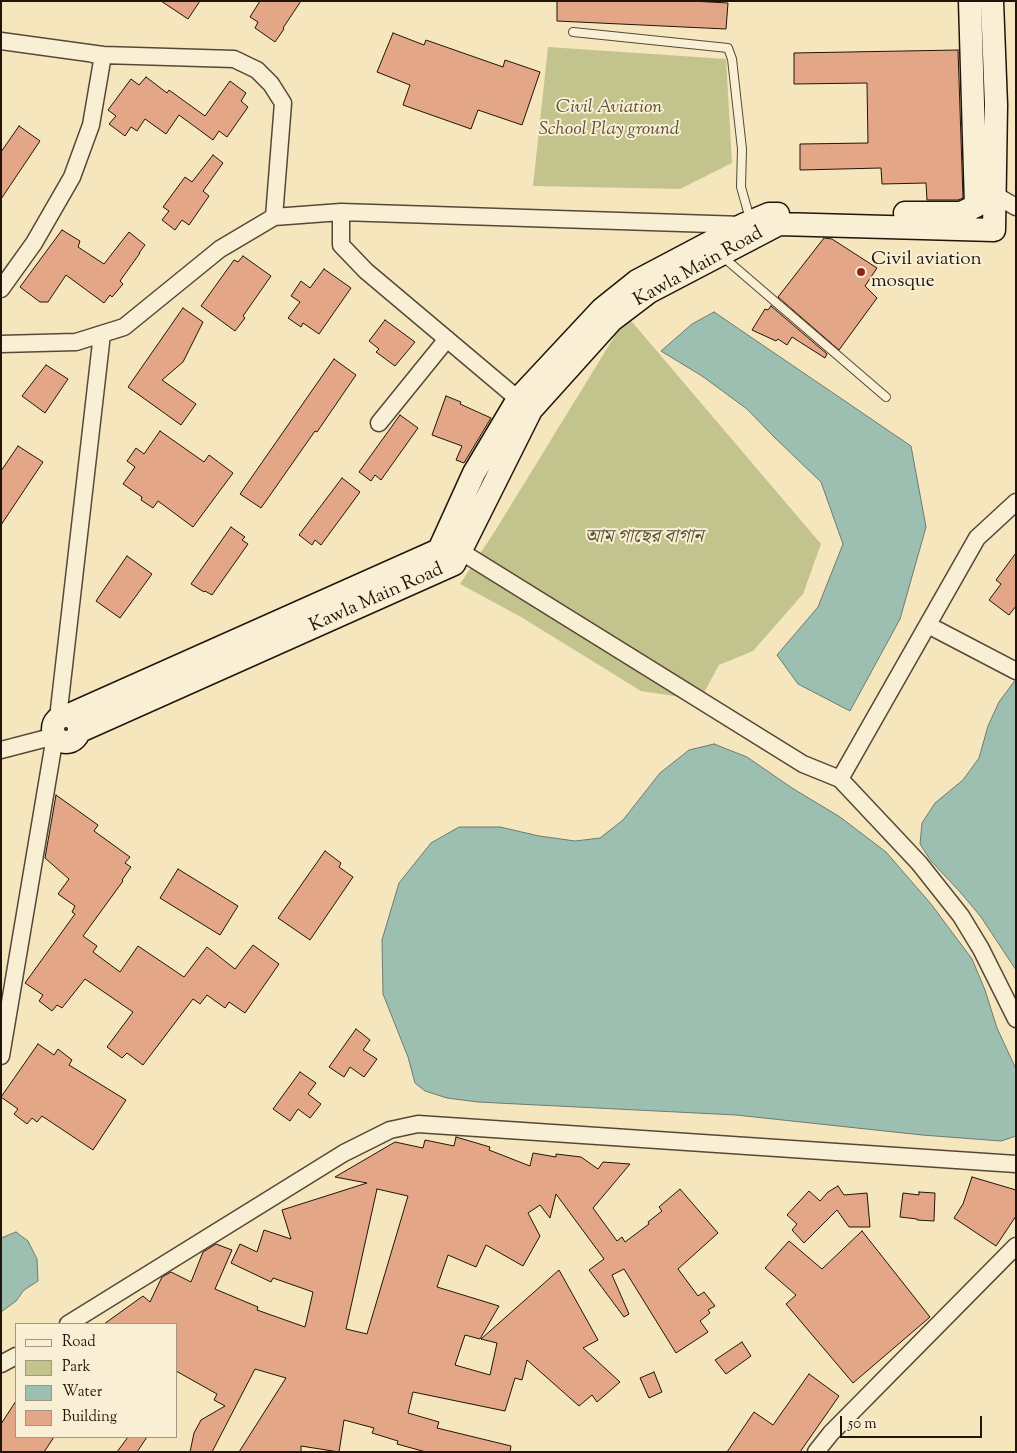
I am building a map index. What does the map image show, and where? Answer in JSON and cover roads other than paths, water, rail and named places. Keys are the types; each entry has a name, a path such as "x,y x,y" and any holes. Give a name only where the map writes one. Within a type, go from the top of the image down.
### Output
{"street":[{"name":"Kawla Main Road","path":"66,725 440,550 474,473 518,398 602,309 637,281 746,223 769,214 961,213 976,206 970,1"},
{"name":"Kawla Main Road","path":"66,725 454,564 531,410 612,320 649,292 779,224 994,230 996,106 992,1"},
{"path":"1,41 103,55 91,125 72,177 34,244 1,289"},
{"path":"20,44 103,55 234,59 257,70 271,84 283,103 274,217"},
{"path":"995,195 1016,207"},
{"path":"1,344 76,342 124,327 220,249 274,217 341,212 746,223"},
{"path":"341,212 340,245 366,271 518,398"},
{"path":"1,1056 66,725 102,334"},
{"path":"379,423 447,340"},
{"path":"840,779 978,538 1016,502"},
{"path":"460,551 803,764 840,779 919,863 961,916 981,949 1016,1020"},
{"path":"928,625 1016,671"},
{"path":"1,750 66,725"},
{"path":"70,1323 344,1153 390,1130 418,1124 1016,1164"},
{"path":"816,1452 831,1433 1016,1246"},
{"path":"1,1364 15,1357"}],"lane":[{"path":"573,32 728,48 732,59 742,149 741,187 746,223"},
{"path":"721,255 886,397"}],"water":[{"path":"714,312 911,446 926,527 900,619 850,711 798,684 777,655 818,607 843,544 821,482 747,409 702,376 661,351 692,324"},
{"path":"1016,679 1016,970 981,917 931,861 920,844 922,823 935,803 963,780 979,758 988,726 999,702"},
{"path":"714,744 747,757 792,788 840,817 886,852 931,904 972,959 985,990 997,1028 1016,1069 1016,1136 1001,1141 922,1135 736,1115 478,1102 447,1098 425,1091 415,1083 408,1057 383,994 382,940 399,883 431,843 459,827 500,827 539,836 575,841 600,838 623,820 660,773 689,750"},
{"path":"16,1232 28,1241 37,1259 38,1281 24,1290 16,1301 1,1312 1,1238"}],"place":[{"name":"Civil aviation mosque","path":"861,272"}],"park label":[{"name":"Civil Aviation School Play ground","path":"609,120"},
{"name":"আম গাছের বাগান","path":"644,539"}]}
